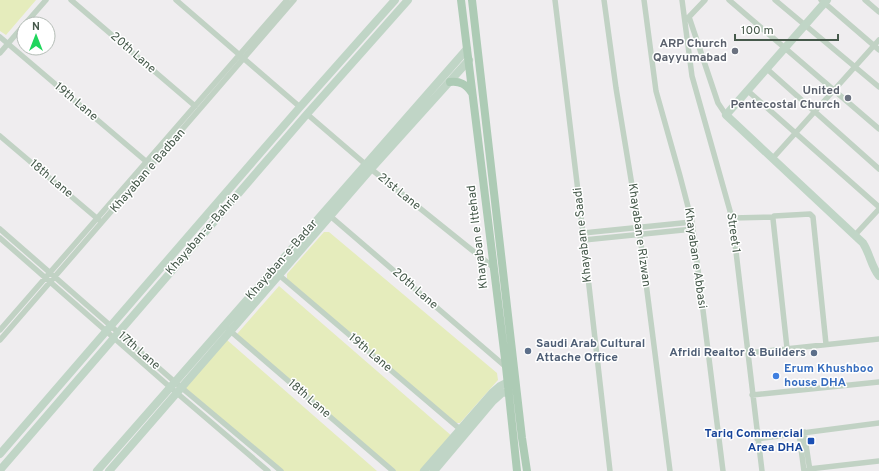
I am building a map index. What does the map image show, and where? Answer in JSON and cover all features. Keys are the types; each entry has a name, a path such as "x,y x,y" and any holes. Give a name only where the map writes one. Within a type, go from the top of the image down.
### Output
{"main road":[{"name":"Khayaban-e-Bahria","path":"0,454 300,107 395,0"},
{"name":"Khayaban-e-Bahria","path":"0,470 307,114 408,0"},
{"path":"458,0 459,7 462,12"},
{"name":"Khayaban e Ittehad","path":"461,0 508,382 515,471"},
{"name":"Khayaban e Ittehad","path":"472,0 527,471"},
{"path":"824,1 805,25 726,115 863,243 868,251 872,266 879,276"},
{"name":"Khayaban-e-Badar","path":"227,329 279,276 331,216 368,167 466,49"},
{"name":"Khayaban-e-Badar","path":"109,471 324,210 368,167 450,82 469,60"},
{"path":"450,82 460,82 465,84 473,93"},
{"path":"424,471 496,390 508,382"},
{"name":"Khayaban-e-Badar","path":"99,470 176,388"},
{"path":"434,471 493,401 502,393 509,392"}],"street":[{"path":"33,16 46,0"},
{"name":"20th Lane","path":"71,0 195,106"},
{"path":"176,0 300,107"},
{"name":"Khayaban e Badban","path":"0,340 152,166 287,0"},
{"name":"Khayaban e Badban","path":"0,330 195,106 294,0"},
{"name":"Khayaban e Saadi","path":"555,0 610,471"},
{"name":"Khayaban e Rizwan","path":"604,0 616,88 640,235 670,471"},
{"name":"Khayaban e Abbasi","path":"644,0 656,91 692,222 723,471"},
{"name":"Street 1","path":"682,0 692,76 732,218 762,471"},
{"path":"684,22 705,0"},
{"path":"729,0 786,47 879,128"},
{"path":"776,0 879,87"},
{"path":"865,0 879,12"},
{"path":"824,1 879,50"},
{"path":"689,16 718,103 726,115"},
{"path":"0,53 16,35"},
{"name":"19th Lane","path":"0,37 152,166"},
{"path":"772,158 879,40"},
{"path":"767,69 879,169"},
{"path":"748,91 879,208 855,235"},
{"name":"21st Lane","path":"307,114 368,167 493,267"},
{"name":"18th Lane","path":"0,136 102,223"},
{"name":"20th Lane","path":"324,210 506,366"},
{"path":"732,218 810,214 812,217 826,344"},
{"path":"773,217 787,348"},
{"path":"583,233 692,222"},
{"name":"17th Lane","path":"0,229 56,277 109,329"},
{"path":"584,240 693,229"},
{"name":"17th Lane","path":"0,238 116,335 268,471"},
{"name":"19th Lane","path":"279,276 461,430"},
{"name":"18th Lane","path":"227,329 393,471"},
{"path":"748,353 879,339"},
{"path":"752,395 879,382"},
{"name":"17th Lane","path":"176,388 281,471"},
{"path":"757,439 879,423"},
{"path":"801,433 808,470 879,461"}],"green space":[{"path":"0,0 36,0 22,16 16,16 16,23 6,35 0,31"},
{"path":"324,232 329,232 497,373 498,380 460,423 453,423 287,279 287,274"},
{"path":"279,286 453,437 423,471 390,471 237,334"},
{"path":"227,340 377,471 277,471 185,388"}],"place":[{"name":"ARP Church Qayyumabad","path":"735,51"},
{"name":"United Pentecostal Church","path":"848,98"},
{"name":"Saudi Arab Cultural Attache Office","path":"528,351"},
{"name":"Afridi Realtor & Builders","path":"814,353"},
{"name":"Erum Khushboo house DHA","path":"776,376"},
{"name":"Tariq Commercial Area DHA","path":"811,441"}]}
